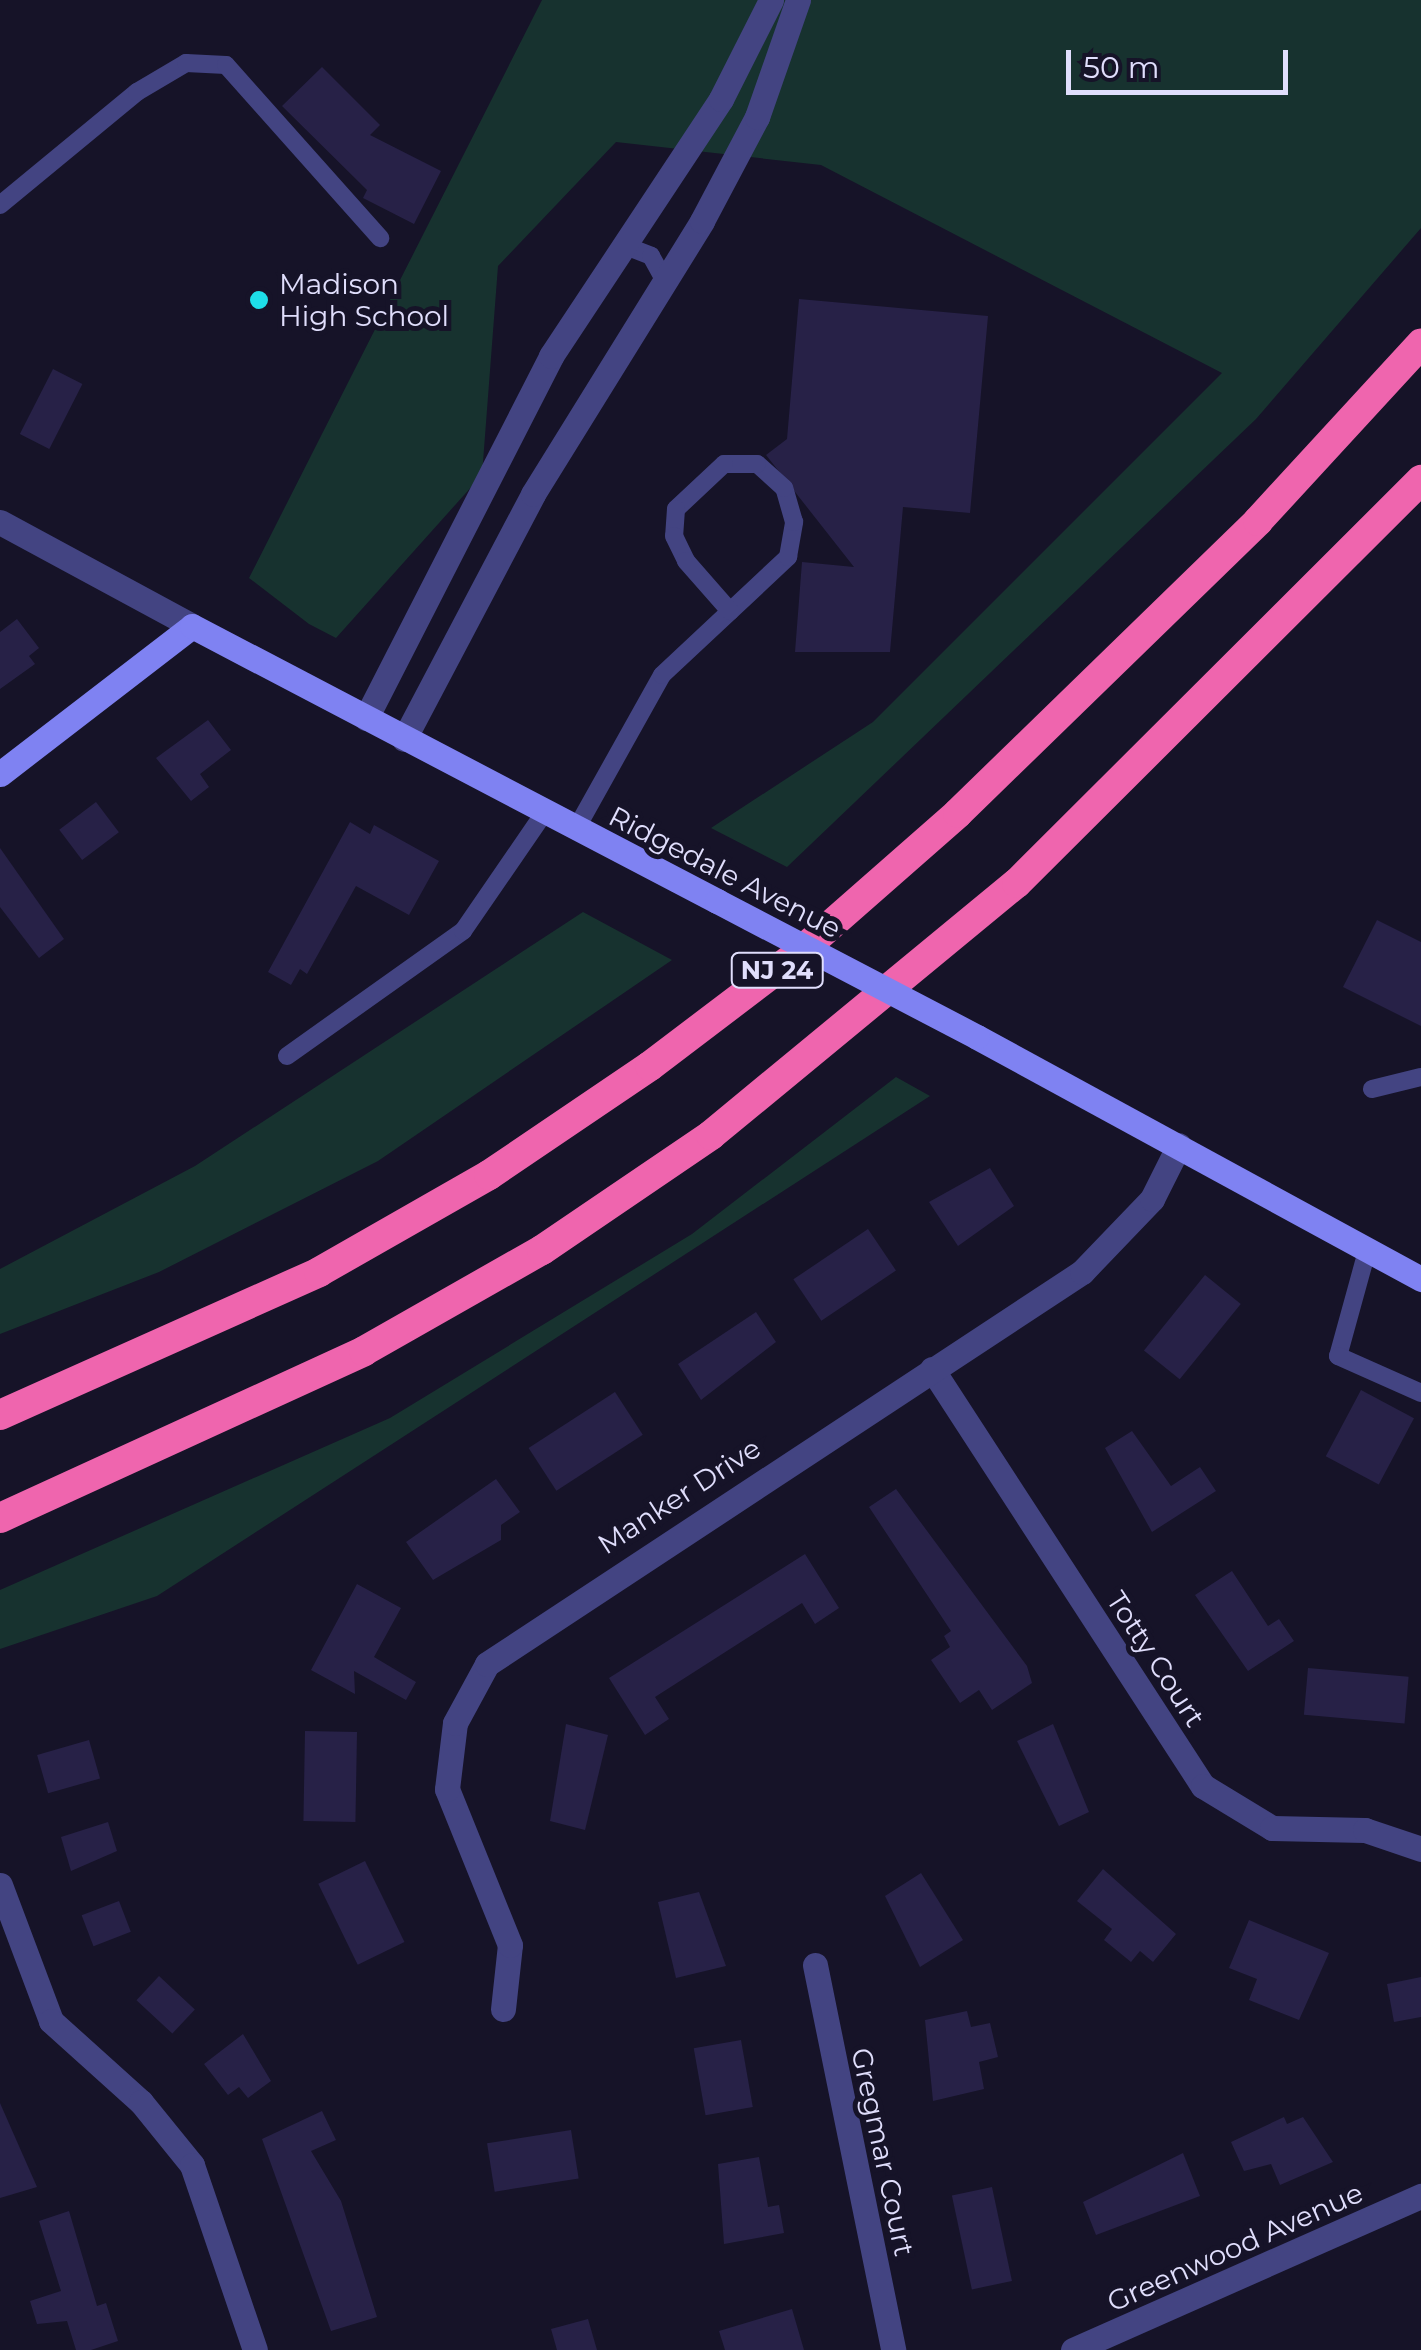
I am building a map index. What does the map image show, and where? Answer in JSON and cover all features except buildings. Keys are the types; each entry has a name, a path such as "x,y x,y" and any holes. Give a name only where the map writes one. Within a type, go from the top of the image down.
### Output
{"highway":[{"name":"NJ 24","path":"0,1415 319,1272 489,1175 650,1066 958,813 1258,521 1421,344"},
{"path":"0,1518 364,1351 542,1250 711,1134 1018,884 1421,480"}],"main road":[{"name":"Ridgedale Avenue","path":"192,626 977,1037 1421,1280"},
{"path":"0,774 192,626"}],"street":[{"path":"366,718 551,356 721,99 770,0"},
{"path":"404,739 533,494 665,280 757,118 798,0"},
{"name":"Ridgedale Avenue","path":"0,522 192,626"},
{"name":"Manker Drive","path":"503,2008 510,1945 446,1789 468,1692 512,1640 1082,1272 1152,1200 1179,1145"},
{"name":"Totty Court","path":"932,1368 1203,1786 1272,1828 1364,1830 1421,1848"},
{"path":"0,1885 51,2021 141,2102 192,2165 255,2350"},
{"name":"Gregmar Court","path":"815,1965 893,2350"},
{"name":"Greenwood Avenue","path":"1073,2350 1421,2196"}],"lane":[{"path":"0,204 137,92 186,63 226,65 380,238"},
{"path":"623,245 651,256 665,280"},
{"path":"576,829 662,676 788,558 794,522 784,488 756,464 724,464 676,508 674,536 686,561 730,611"},
{"path":"287,1056 464,931 544,813"},
{"path":"1372,1089 1421,1076"},
{"path":"1367,1251 1338,1356 1421,1393"}],"green space":[{"path":"542,0 1421,0 1421,228 1256,419 787,867 711,828 873,722 1222,373 821,165 616,142 498,266 482,475 336,638 309,624 249,578"},
{"path":"583,912 672,960 378,1161 159,1272 0,1334 0,1269 195,1166"},
{"path":"896,1077 930,1096 157,1596 0,1649 0,1590 390,1418 692,1234"}],"place":[{"name":"Madison High School","path":"259,300"}]}
